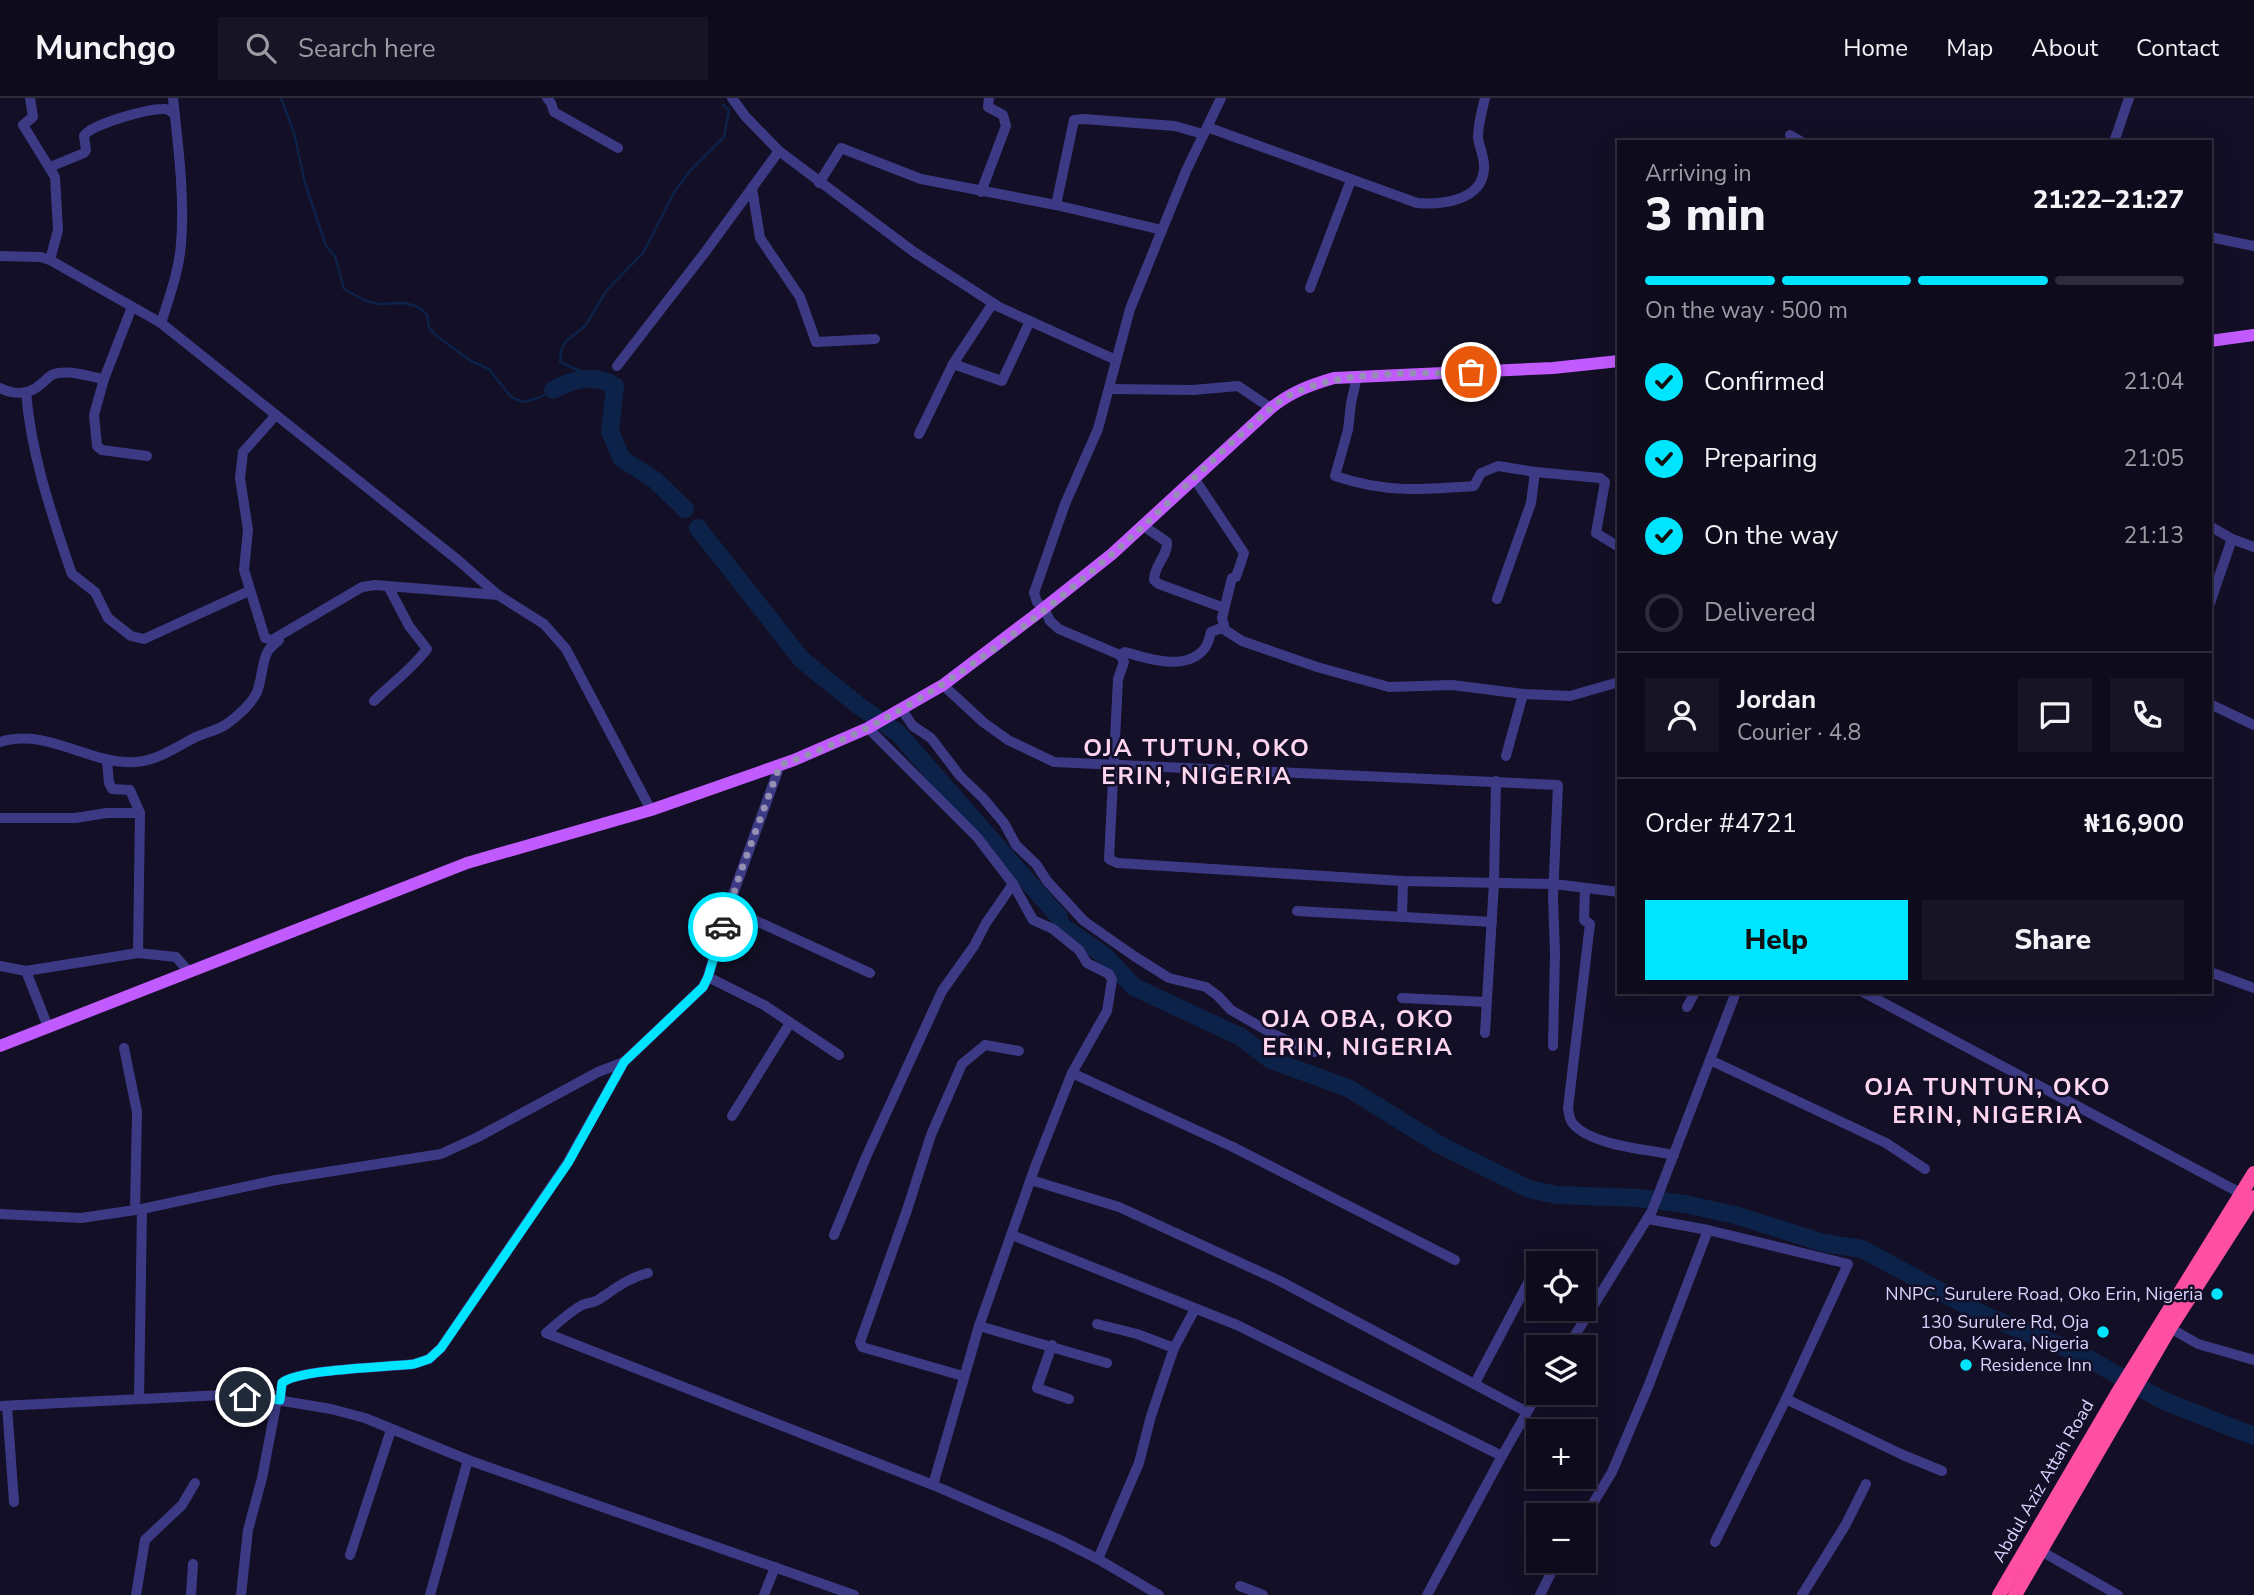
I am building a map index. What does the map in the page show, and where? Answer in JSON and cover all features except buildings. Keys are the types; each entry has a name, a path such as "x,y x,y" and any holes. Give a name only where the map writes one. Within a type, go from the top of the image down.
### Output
{"highway":[{"name":"Abdul Aziz Attah Road","path":"2138,1371 2170,1328 2249,1196 2254,1173"},
{"name":"Abdul Aziz Attah Road","path":"1999,1595 2249,1196"},
{"name":"Abdul Aziz Attah Road","path":"2015,1595 2122,1397"}],"main road":[{"path":"2212,341 2254,335"},
{"path":"0,1046 467,863 651,810 780,765 871,727 943,685 1044,608 1112,554 1271,408 1306,386 1334,378 1553,368 1617,361"}],"street":[{"path":"30,98 33,117 23,125 55,177 58,230 50,260"},
{"path":"161,323 176,274 181,244 179,166 173,98"},
{"path":"547,98 554,112 618,148"},
{"path":"732,98 779,151 914,252 993,303 1116,360"},
{"path":"981,192 1006,126 1003,115 988,107 989,98"},
{"path":"1221,98 1130,309 1098,429 1065,504 1034,593 1050,621 1059,629 1120,655 1124,662 1118,679 1109,859 1117,863 1403,881 1554,884 1617,892"},
{"path":"1056,205 1074,120 1205,130 1417,203 1451,203 1477,187 1483,177 1483,155 1478,134 1485,98"},
{"path":"2115,140 2129,98"},
{"path":"50,167 84,153 84,136 88,130 124,117 162,109 170,110 175,115"},
{"path":"1790,135 1799,140"},
{"path":"820,183 841,148 921,179 1056,205 1162,230"},
{"path":"617,366 779,151"},
{"path":"1311,288 1351,180"},
{"path":"752,188 760,238 800,297 816,342 875,339"},
{"path":"2212,237 2254,246"},
{"path":"0,256 41,257 50,260 161,323 498,595 544,624 566,649 651,810"},
{"path":"919,434 953,364 993,303"},
{"path":"132,307 104,379 94,415 97,446 102,450 147,456"},
{"path":"953,364 1002,381 1030,321"},
{"path":"0,388 10,393 26,392 38,387 54,374 64,373 104,379"},
{"path":"1357,377 1348,430 1335,476 1384,488 1411,491 1474,486 1481,473 1498,466 1600,478 1605,482 1596,533 1617,546"},
{"path":"1109,389 1193,390 1238,386 1271,408"},
{"path":"26,392 29,428 42,484 69,566 72,573 95,592 108,618 131,636 145,639 249,591"},
{"path":"276,415 243,452 240,478 248,530 244,570 265,638 272,640 350,592 375,585 498,595"},
{"path":"1497,599 1531,503 1535,472"},
{"path":"1194,478 1244,553 1236,577 1232,578 1222,618 1224,627 1242,641 1317,667 1389,687 1452,685 1523,694 1570,696 1617,683"},
{"path":"1142,525 1167,542 1154,580 1224,608"},
{"path":"2212,527 2232,539 2254,547"},
{"path":"2212,597 2232,539"},
{"path":"374,701 413,668 427,649 409,626 388,586"},
{"path":"1120,655 1125,652 1160,663 1191,659 1206,647 1211,632 1224,627"},
{"path":"0,742 12,738 46,741 107,761 127,762 146,760 184,746 190,740 229,723 255,695 268,651 291,628"},
{"path":"943,685 983,722 1008,740 1054,762 1558,785 1554,884 1553,1046"},
{"path":"1506,757 1523,694"},
{"path":"2212,705 2254,725"},
{"path":"902,709 913,726 931,738 960,776 983,798 1003,822 1016,845 1036,864 1047,881 1084,921 1169,978 1206,987 1219,996 1231,1010 1273,1034 1314,1052"},
{"path":"871,727 977,837 1013,884 1033,919 1053,929 1079,950 1090,965 1111,976 1107,1011 1072,1073 979,1326 933,1485"},
{"path":"107,761 112,789 130,790 140,813 138,953"},
{"path":"241,1595 248,1530 282,1383 286,1379 317,1373 414,1364 429,1359 441,1348 568,1163 624,1062 703,987 728,908 780,765"},
{"path":"1486,1033 1496,781"},
{"path":"0,818 75,818 107,813 140,813"},
{"path":"1402,917 1403,881"},
{"path":"834,1235 866,1157 942,991 1013,884"},
{"path":"1584,888 1584,920 1590,924 1568,1108 1571,1121 1585,1133 1598,1139 1674,1155"},
{"path":"728,908 870,973"},
{"path":"1297,911 1492,922"},
{"path":"0,966 26,971 138,953 176,957 189,972"},
{"path":"26,971 48,1027"},
{"path":"2212,973 2254,988"},
{"path":"708,977 764,1005 839,1055"},
{"path":"1687,1007 1694,994"},
{"path":"1575,1335 1650,1215 1735,994"},
{"path":"1867,994 2249,1196"},
{"path":"1402,998 1486,1002"},
{"path":"732,1116 790,1023"},
{"path":"963,1376 862,1347 860,1342 931,1135 962,1065 985,1045 1019,1051"},
{"path":"124,1048 137,1112 139,1399"},
{"path":"1710,1060 1886,1143 1925,1168"},
{"path":"0,1213 81,1218 139,1209 276,1180 441,1154 598,1072 624,1062"},
{"path":"1072,1073 1233,1147 1455,1259"},
{"path":"1031,1180 1119,1207 1278,1280 1527,1412"},
{"path":"1650,1215 1848,1264 1786,1399 1714,1542"},
{"path":"1593,1503 1612,1472 1648,1388 1708,1230"},
{"path":"1012,1235 1237,1325 1502,1456"},
{"path":"648,1273 634,1276 596,1301 567,1314 546,1333 933,1485 1058,1539 1159,1595"},
{"path":"1475,1383 1526,1287"},
{"path":"1098,1559 1139,1463 1151,1416 1174,1348 1195,1309"},
{"path":"1097,1324 1137,1334 1174,1348"},
{"path":"979,1326 1107,1363"},
{"path":"2170,1328 2198,1344 2254,1360"},
{"path":"1052,1345 1037,1388 1069,1399"},
{"path":"14,1502 4,1406 223,1395 278,1400 365,1418 468,1460 852,1595"},
{"path":"1786,1399 1942,1471"},
{"path":"1427,1595 1531,1405"},
{"path":"350,1555 391,1430"},
{"path":"430,1595 468,1460"},
{"path":"136,1595 145,1540 182,1505 195,1483"},
{"path":"1802,1595 1846,1524 1866,1484"},
{"path":"2041,1551 2118,1595"},
{"path":"191,1595 192,1564"},
{"path":"764,1595 775,1567"},
{"path":"1540,1595 1551,1573"},
{"path":"1240,1586 1263,1595"}],"waterway":[{"path":"281,98 294,133 305,183 326,246 335,256 344,289 377,304 404,303 416,306 427,314 429,328 438,337 471,361 489,369 511,397 523,402 553,390"},
{"path":"598,379 560,362 565,342 585,326 607,290 643,253 675,191 690,171 724,137 729,110 723,105"},
{"path":"553,390 584,379 599,380 615,386 610,432 622,459 655,480 685,509"},
{"path":"698,528 802,660 898,733 1059,917 1060,925 1104,955 1134,987 1241,1037 1271,1060 1348,1088 1440,1145 1529,1189 1557,1195 1639,1198 1685,1204 1735,1215 1824,1243 1862,1249 1986,1316 2078,1353 2164,1401 2254,1436"}],"way so far":[{"path":"723,927 780,765 868,728 943,685 984,656 1112,554 1284,398 1306,386 1334,378 1471,372"}],"place":[{"name":"NNPC, Surulere Road, Oko Erin, Nigeria","path":"2217,1294"},
{"name":"130 Surulere Rd, Oja Oba, Kwara, Nigeria","path":"2103,1332"},
{"name":"Residence Inn","path":"1966,1365"}],"district":[{"name":"OJA TUTUN, OKO ERIN, NIGERIA","path":"1197,762"},
{"name":"OJA OBA, OKO ERIN, NIGERIA","path":"1358,1033"},
{"name":"OJA TUNTUN, OKO ERIN, NIGERIA","path":"1988,1101"}],"route":[{"path":"245,1397 280,1400 282,1383 286,1379 317,1373 414,1364 429,1359 441,1348 568,1163 624,1062 703,987 723,927"}]}
